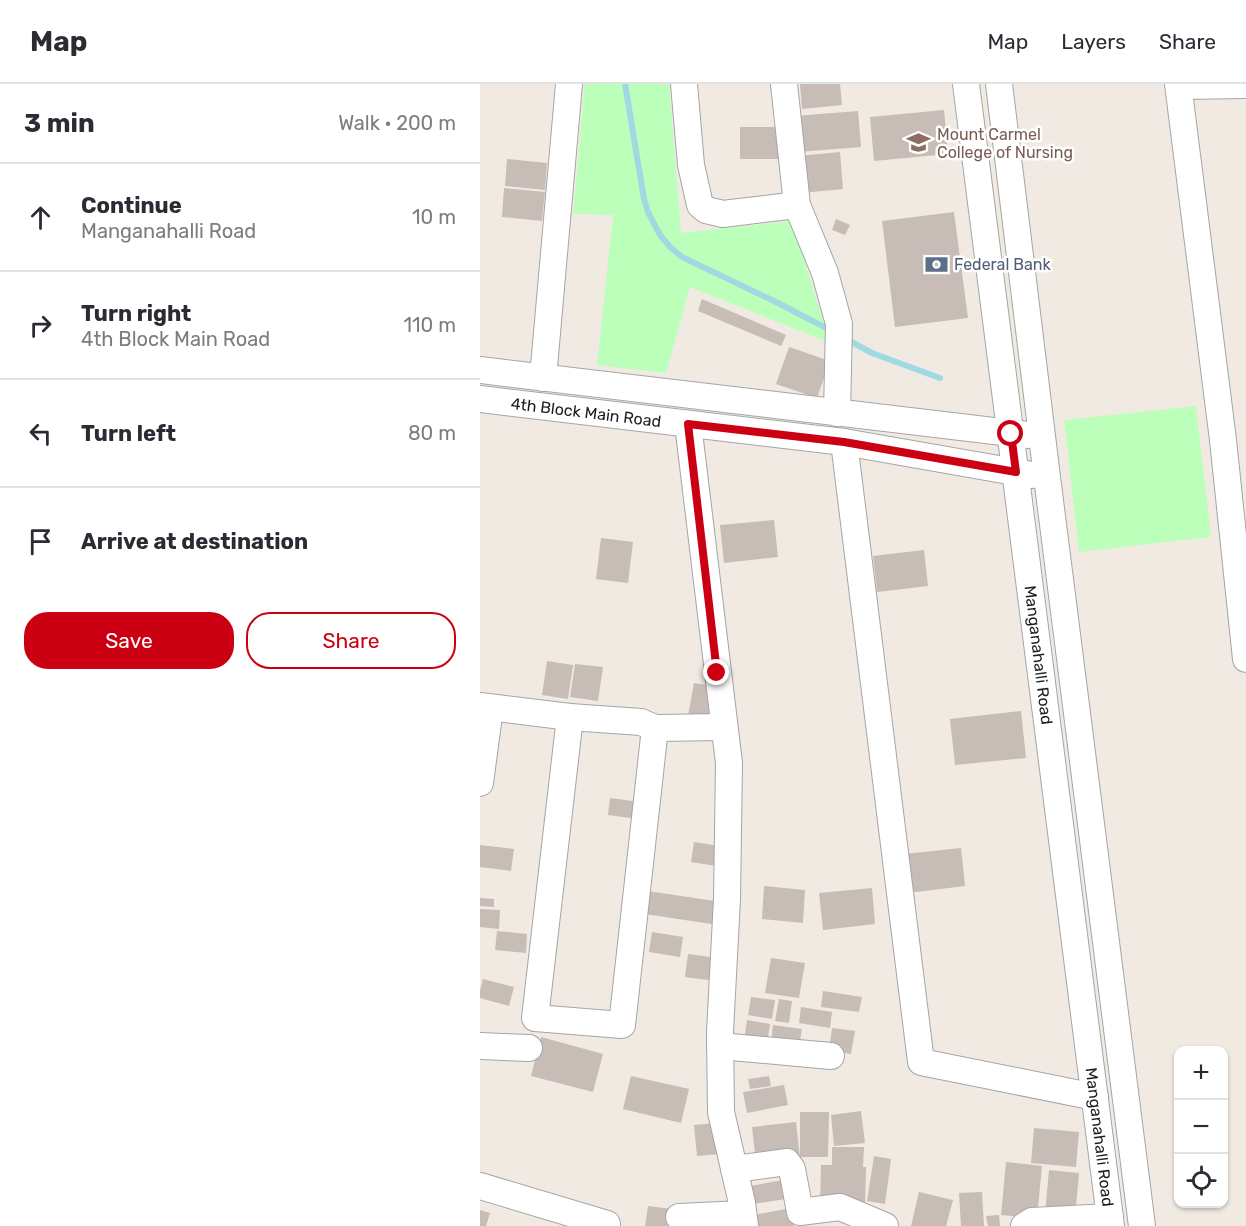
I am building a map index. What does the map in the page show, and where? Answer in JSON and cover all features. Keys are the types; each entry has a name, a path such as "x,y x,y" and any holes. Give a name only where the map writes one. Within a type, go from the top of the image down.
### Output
{"street":[{"path":"543,378 569,84"},
{"path":"684,84 691,165 700,206 706,210 723,214 797,205"},
{"path":"784,84 797,205 825,273 839,324 837,413"},
{"name":"Manganahalli Road","path":"966,84 1111,1221"},
{"name":"Manganahalli Road","path":"999,84 1142,1226"},
{"path":"1246,85 1179,85 1235,440 1246,659"},
{"name":"4th Block Main Road","path":"480,370 1042,436"},
{"name":"4th Block Main Road","path":"480,399 844,442 1047,477"},
{"path":"679,1217 744,1220 720,1112 729,763 688,424"},
{"path":"844,442 921,1062 1095,1096"},
{"path":"480,783 485,707 570,717 641,722 655,728 724,727"},
{"path":"570,717 535,1018 622,1025 655,728"},
{"path":"480,1046 529,1047"},
{"path":"720,1046 831,1056"},
{"path":"734,1169 787,1162 792,1169 801,1219 840,1208 885,1226"},
{"path":"480,1186 607,1224"},
{"path":"1024,1226 1032,1221 1111,1221"}],"green space":[{"path":"585,84 669,84 681,233 792,221 830,343 690,287 666,373 597,365 613,215 573,214"},
{"path":"1196,406 1211,537 1079,552 1064,420"}],"building":[{"path":"800,84 840,84 842,105 802,109"},
{"path":"944,110 948,154 874,161 870,117"},
{"path":"858,111 861,147 798,152 795,116"},
{"path":"740,127 786,127 786,159 740,159"},
{"path":"840,152 843,189 801,193 798,156"},
{"path":"507,159 547,163 545,190 505,186"},
{"path":"504,188 545,192 542,221 502,217"},
{"path":"954,212 968,318 895,327 882,221"},
{"path":"836,219 850,225 845,235 832,230"},
{"path":"702,299 786,335 781,346 698,311"},
{"path":"789,347 830,361 817,398 776,384"},
{"path":"774,520 778,557 724,563 720,525"},
{"path":"601,538 633,542 628,583 596,579"},
{"path":"924,550 928,586 877,592 873,556"},
{"path":"547,661 573,665 568,699 542,695"},
{"path":"575,664 603,667 598,701 570,697"},
{"path":"694,683 718,687 711,725 687,721"},
{"path":"1021,711 1026,758 955,765 950,719"},
{"path":"610,798 640,802 638,819 608,815"},
{"path":"694,842 726,847 723,867 691,862"},
{"path":"480,845 514,849 511,871 480,867"},
{"path":"961,848 965,886 908,893 904,854"},
{"path":"764,886 805,890 803,923 762,919"},
{"path":"872,888 875,924 823,930 819,893"},
{"path":"648,891 721,902 718,925 645,914"},
{"path":"480,898 494,899 494,907 480,906"},
{"path":"480,909 500,910 499,929 480,927"},
{"path":"497,931 527,934 526,953 495,950"},
{"path":"652,932 683,937 680,957 649,952"},
{"path":"688,954 718,958 715,981 685,977"},
{"path":"771,958 805,963 799,998 765,993"},
{"path":"483,979 514,987 509,1006 480,998"},
{"path":"823,991 862,997 859,1012 821,1007"},
{"path":"751,997 775,1000 772,1019 748,1015"},
{"path":"779,999 792,1001 789,1023 775,1021"},
{"path":"801,1007 832,1012 830,1028 799,1023"},
{"path":"747,1020 770,1024 767,1044 744,1041"},
{"path":"773,1025 802,1029 799,1047 771,1043"},
{"path":"832,1028 855,1031 851,1054 829,1051"},
{"path":"541,1037 603,1054 593,1092 531,1076"},
{"path":"631,1076 689,1089 681,1123 623,1109"},
{"path":"769,1076 771,1086 750,1089 748,1079"},
{"path":"784,1085 788,1105 747,1113 743,1092"},
{"path":"861,1111 865,1143 834,1146 831,1115"},
{"path":"800,1112 829,1112 828,1157 800,1157"},
{"path":"796,1122 800,1158 756,1163 752,1127"},
{"path":"716,1123 719,1154 697,1156 694,1125"},
{"path":"1034,1128 1079,1132 1076,1167 1031,1163"},
{"path":"832,1147 864,1147 865,1206 820,1205 821,1165 832,1165"},
{"path":"874,1156 891,1159 885,1204 867,1201"},
{"path":"1006,1162 1042,1166 1037,1218 1001,1215"},
{"path":"1049,1170 1079,1173 1075,1218 1045,1214"},
{"path":"783,1180 786,1199 753,1204 750,1186"},
{"path":"919,1192 953,1200 946,1226 911,1226"},
{"path":"982,1192 984,1226 961,1226 959,1193"},
{"path":"648,1206 672,1209 669,1226 645,1226"},
{"path":"791,1208 794,1226 756,1226 754,1215"},
{"path":"480,1210 490,1213 486,1226 480,1226"},
{"path":"999,1215 1000,1226 988,1226 986,1216"}],"waterway":[{"path":"625,84 644,199 660,235 670,247 682,257 832,331"},
{"path":"846,339 872,353 940,378"}],"place":[{"name":"Mount Carmel College of Nursing","path":"919,143"},
{"name":"Federal Bank","path":"936,264"}],"route":[{"path":"717,673 688,424 844,442 1016,472 1011,434"}]}
